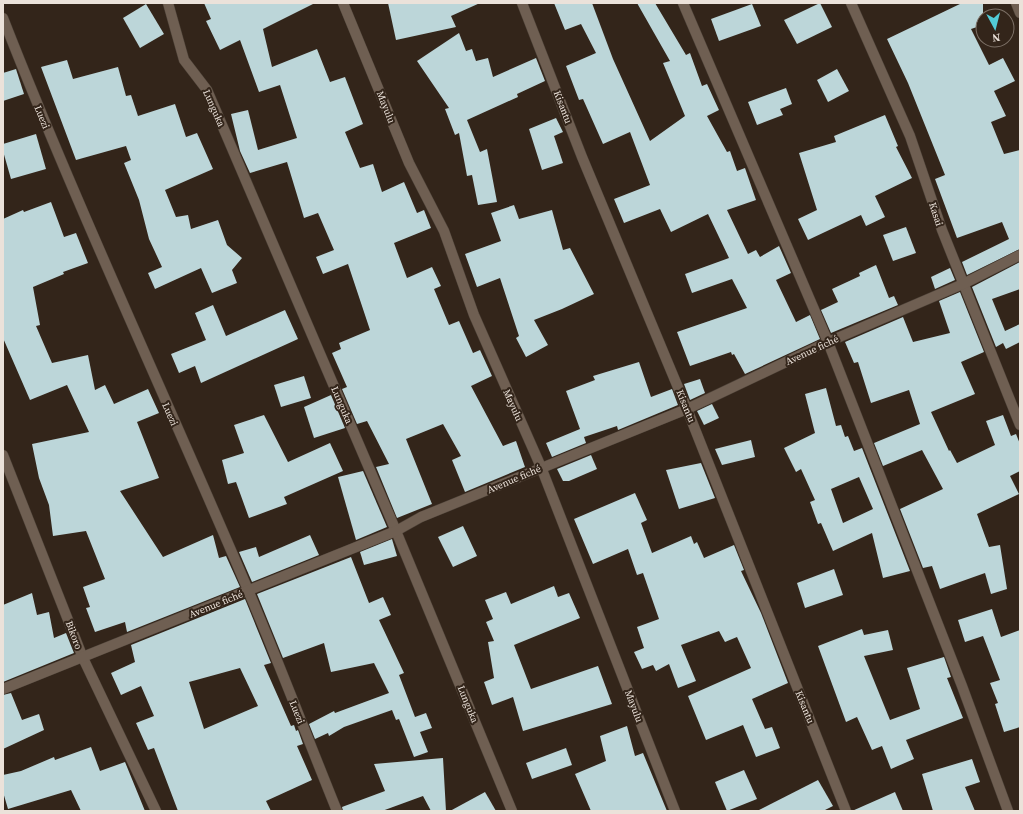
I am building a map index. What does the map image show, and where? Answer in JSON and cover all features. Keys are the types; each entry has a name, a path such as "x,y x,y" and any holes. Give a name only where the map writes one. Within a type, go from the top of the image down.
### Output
{"street":[{"name":"Lunguka","path":"168,3 184,60 206,90 396,531 512,811"},
{"name":"Mayulu","path":"343,3 409,163 444,231 474,315 541,467 675,811"},
{"name":"Kisantu","path":"522,3 582,157 687,409 846,811"},
{"path":"683,3 828,342 962,686 1008,811"},
{"name":"Kasai","path":"852,3 910,136 942,230 1020,425"},
{"path":"1016,3 1020,13"},
{"name":"Luezi","path":"3,18 42,118 114,286 249,591 337,811"},
{"name":"Avenue fiché","path":"3,689 396,531 421,517 687,409 828,342 963,284 1020,255"},
{"name":"Bikoro","path":"3,455 83,658 156,811"}],"building":[{"path":"204,3 315,3 263,29 272,67 317,49 330,82 345,77 363,124 345,132 360,168 373,164 382,192 404,182 417,213 424,210 431,228 394,243 407,278 432,267 441,286 434,289 449,325 459,321 473,353 480,350 492,376 471,386 503,446 516,441 525,467 465,492 452,460 461,456 443,424 406,439 432,504 397,518 376,467 389,464 367,421 357,424 342,389 347,387 332,353 341,349 339,343 370,330 348,264 323,274 316,257 334,250 318,213 304,218 287,162 250,173 240,151 231,114 248,110 258,150 297,138 280,85 259,92 240,40 220,50 206,21 211,19"},
{"path":"388,3 480,3 451,16 456,27 396,40"},
{"path":"554,3 592,3 613,59 650,141 685,116 663,63 670,61 637,3 655,3 686,55 690,53 702,86 707,84 719,110 707,116 727,152 730,151 737,171 745,168 756,200 727,210 748,254 756,250 760,257 779,246 791,273 776,280 796,322 810,315 820,339 745,374 734,354 732,355 731,352 690,366 677,332 747,308 732,279 692,293 685,274 729,258 708,214 671,232 660,209 624,223 614,199 650,185 630,132 603,144 583,99 579,100 566,66 596,53 581,24 565,30"},
{"path":"820,3 832,27 797,44 784,20"},
{"path":"962,3 983,3 983,8 975,8 975,28 971,29 975,37 975,48 980,48 989,65 1003,58 1015,81 994,91 1006,116 991,122 1004,154 1020,150 1020,249 967,275 962,262 1009,239 1002,222 957,238 935,179 945,175 908,83 887,39"},
{"path":"146,4 164,34 140,48 123,18"},
{"path":"752,4 761,26 719,41 711,19"},
{"path":"459,33 466,51 472,49 476,61 488,58 493,77 536,58 545,81 517,94 518,97 467,120 480,152 487,149 497,202 478,205 472,175 467,176 459,133 455,135 445,109 449,108 417,61"},
{"path":"67,60 73,79 118,67 126,96 131,95 138,116 175,104 186,137 197,133 213,169 165,190 176,217 188,215 191,229 218,220 227,245 242,258 232,270 237,283 212,293 201,268 155,289 148,273 162,267 149,239 139,200 124,163 131,160 126,146 76,160 41,67"},
{"path":"16,69 24,94 3,101 3,73"},
{"path":"837,69 849,91 828,102 817,80"},
{"path":"786,88 792,104 780,109 783,115 757,125 748,102"},
{"path":"885,115 898,146 896,147 912,178 875,196 885,217 866,226 861,215 808,240 798,219 817,210 799,153 836,142 834,136"},
{"path":"556,118 563,132 554,136 563,163 542,170 529,129"},
{"path":"36,134 46,169 11,179 3,151 3,144"},
{"path":"51,202 64,237 76,233 88,263 63,272 64,274 33,287 40,325 36,326 52,363 88,355 95,390 105,385 114,404 148,389 159,413 137,422 159,478 120,491 163,557 213,535 219,558 226,556 240,587 127,632 125,622 95,632 86,608 90,607 83,587 105,579 86,531 53,536 49,505 39,478 32,444 89,432 67,385 30,400 3,338 3,219 23,210 24,212"},
{"path":"514,205 519,219 552,210 563,250 570,248 594,294 534,320 548,345 526,357 516,338 519,336 500,278 477,287 465,254 501,241 491,213"},
{"path":"906,227 916,253 893,261 883,235"},
{"path":"1020,262 1020,289 992,299 1005,331 1020,324 1020,342 1006,349 1003,343 996,347 972,287"},
{"path":"876,265 889,298 894,296 898,305 831,333 821,310 838,302 832,289 860,276 859,273"},
{"path":"950,268 955,280 935,289 931,277"},
{"path":"960,292 984,352 961,362 975,394 931,412 949,451 950,450 957,463 995,445 986,421 1003,415 1011,436 1016,434 1020,444 1020,471 1010,476 1019,494 977,514 989,547 1000,545 1007,589 991,594 985,573 940,589 932,566 923,568 900,509 943,489 922,450 883,466 874,443 920,424 909,390 871,403 858,362 854,363 845,342 903,317 913,342 950,333 939,301"},
{"path":"213,305 226,336 285,310 298,339 201,383 195,366 179,373 171,354 206,340 195,313"},
{"path":"639,362 651,397 672,389 678,405 618,430 617,426 584,437 586,443 552,457 546,443 580,429 566,391 595,380 593,376"},
{"path":"304,376 311,398 281,407 274,385"},
{"path":"700,379 705,393 690,400 684,384"},
{"path":"826,388 836,426 841,425 845,437 848,436 854,451 862,448 910,571 883,578 872,533 833,551 821,523 818,524 810,502 815,500 801,469 796,472 784,448 815,433 805,394","holes":["859,477 873,509 843,523 831,489"]},
{"path":"331,395 345,428 314,438 304,407"},
{"path":"712,404 719,418 704,425 697,411"},
{"path":"264,415 288,462 330,443 343,471 284,497 287,504 249,518 236,482 228,484 222,460 244,453 234,425"},
{"path":"751,440 755,457 722,465 715,449"},
{"path":"591,455 597,469 569,481 563,481 557,469"},
{"path":"701,463 715,498 679,509 666,470"},
{"path":"363,471 387,527 356,540 338,477"},
{"path":"635,493 647,520 641,523 652,553 691,536 694,544 697,542 704,558 734,545 744,570 741,571 761,613 788,683 752,699 765,729 772,727 780,748 756,757 743,725 706,740 688,696 751,668 737,637 725,642 719,631 681,645 696,681 678,688 669,664 656,671 653,665 642,669 634,652 644,648 637,627 659,619 643,573 637,575 628,549 593,564 574,519"},
{"path":"463,526 477,556 453,567 438,537"},
{"path":"310,535 319,555 252,582 239,552 256,547 259,557"},
{"path":"392,539 397,556 364,565 360,552"},
{"path":"351,557 369,603 383,597 391,615 379,620 404,673 399,675 415,717 426,713 432,728 420,732 428,752 414,757 399,719 396,720 392,710 344,727 329,736 328,733 315,739 309,724 334,711 335,713 389,693 374,663 331,672 324,643 283,658 257,594"},
{"path":"834,569 843,595 805,608 797,583"},
{"path":"554,586 558,597 569,593 580,618 514,645 531,689 598,666 612,704 523,731 513,697 492,705 484,682 494,678 488,642 494,641 486,622 493,619 485,600 506,592 511,604"},
{"path":"32,593 37,615 49,612 54,638 66,633 74,653 3,682 3,605"},
{"path":"245,599 271,663 264,665 291,726 294,725 296,731 298,730 303,744 297,746 312,780 266,801 271,811 178,811 154,748 148,750 136,723 154,716 141,686 121,695 111,673 135,662 131,645","holes":["240,668 258,706 204,729 189,682"]},
{"path":"992,609 1001,637 1020,630 1020,727 1004,732 995,704 998,703 990,683 1000,680 983,636 965,642 958,620"},
{"path":"862,629 864,635 888,630 893,650 864,656 890,720 920,709 907,668 944,657 951,677 947,678 963,718 906,740 914,759 891,769 882,746 872,750 857,717 846,722 818,646"},
{"path":"11,693 22,720 39,714 44,730 3,749 3,695"},
{"path":"627,726 635,756 643,753 667,811 591,811 575,774 606,761 600,736"},
{"path":"91,747 100,771 125,762 145,811 81,811 71,790 8,809 3,792 3,775 21,771 54,757 55,760"},
{"path":"566,748 572,765 532,779 526,763"},
{"path":"443,758 446,811 431,811 423,796 382,811 343,811 342,807 385,791 374,764"},
{"path":"972,759 980,782 965,787 975,811 933,811 922,774"},
{"path":"744,770 757,799 727,811 715,782"},
{"path":"818,780 833,806 823,811 757,811"},
{"path":"485,792 496,811 450,811"},
{"path":"895,792 903,811 852,811"}]}
